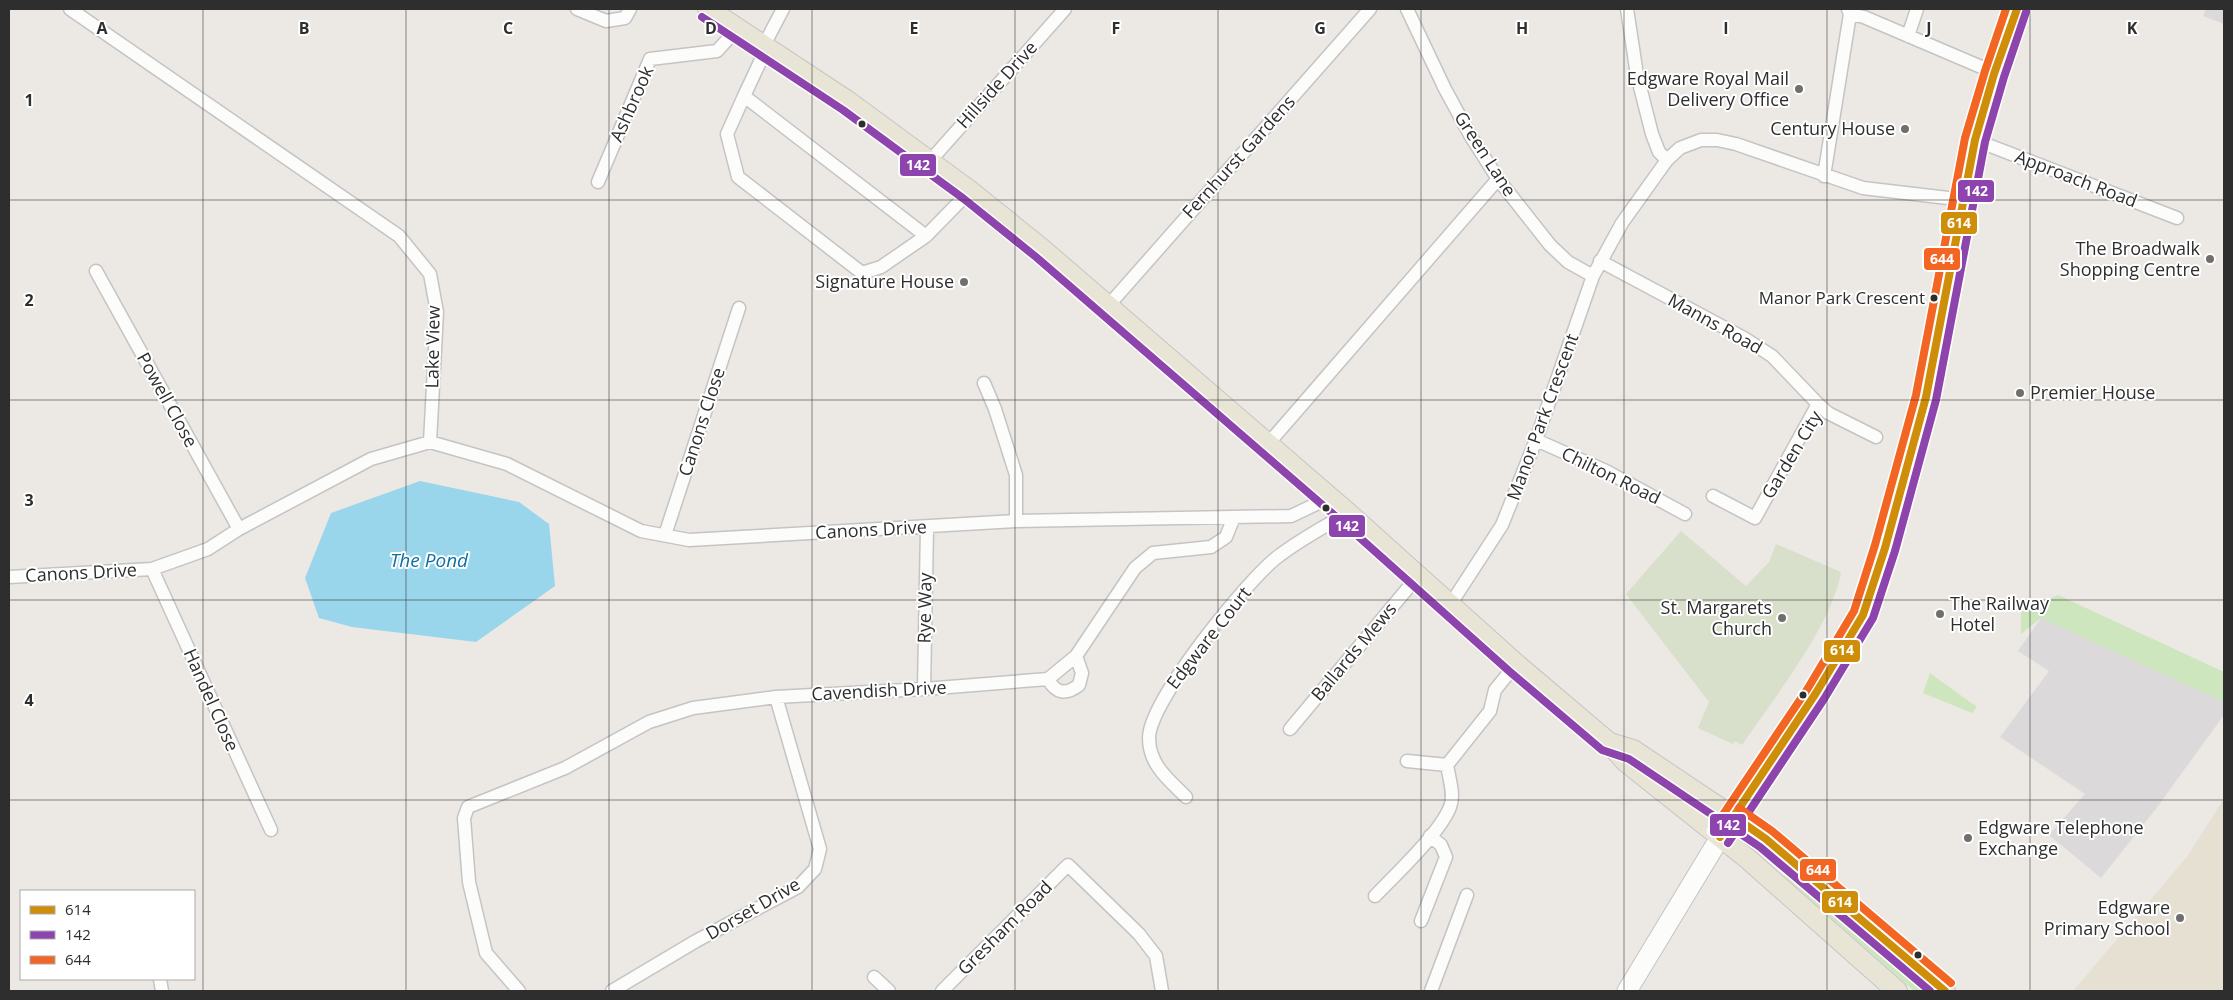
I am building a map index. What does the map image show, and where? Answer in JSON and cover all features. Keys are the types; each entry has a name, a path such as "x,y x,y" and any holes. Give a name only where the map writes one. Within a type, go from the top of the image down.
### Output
{"main road":[{"path":"708,9 849,102 970,191 1108,306 1348,513 1516,664 1608,742 1626,762 1748,859 1896,991"},
{"path":"1627,991 1733,816 1816,693 1863,615 1885,548 1926,397 1975,140 1994,72 2017,9"},
{"path":"1608,742 1633,750 1766,839 1945,991"}],"street":[{"name":"Lake View","path":"70,9 399,236 430,274 437,312 430,442"},
{"path":"576,9 606,21 625,18 630,9"},
{"path":"783,9 727,134 738,176 862,273 881,267 926,236 970,191"},
{"name":"Hillside Drive","path":"930,161 1064,9"},
{"name":"Fernhurst Gardens","path":"1108,306 1370,9"},
{"name":"Green Lane","path":"1407,9 1453,104 1498,179 1550,245 1568,262 1593,276"},
{"path":"1626,9 1637,75 1652,134 1659,152 1667,160"},
{"path":"1908,36 1916,9"},
{"path":"1824,176 1849,12 1994,72"},
{"name":"Ashbrook","path":"598,182 650,59 717,51 738,28"},
{"path":"744,96 926,236"},
{"name":"Manor Park Crescent","path":"1450,605 1502,525 1536,440 1593,276 1600,261 1622,223 1667,160 1680,148 1701,140 1716,140 1736,144 1863,188 1965,200"},
{"name":"Approach Road","path":"1975,140 2178,218"},
{"path":"1267,445 1498,179"},
{"name":"Manns Road","path":"1600,261 1744,338 1772,356 1818,404"},
{"name":"Powell Close","path":"96,271 239,529"},
{"name":"Canons Close","path":"665,535 739,308"},
{"path":"984,383 995,409 1016,475 1016,521"},
{"name":"Garden City","path":"1713,496 1755,518 1818,404 1828,413 1876,438"},
{"name":"Chilton Road","path":"1536,440 1606,471 1685,514"},
{"path":"152,569 208,549 239,529 371,459 430,442"},
{"name":"Canons Drive","path":"430,442 507,464 641,531 689,540 927,528 1016,521 1291,516 1329,498"},
{"name":"Edgware Court","path":"1186,797 1155,765 1149,737 1165,695 1230,605 1278,555 1348,513"},
{"path":"1076,656 1082,673 1079,685 1066,692 1059,692 1053,688 1048,679 1076,656 1135,568 1153,553 1211,547 1226,537 1234,517"},
{"name":"Rye Way","path":"924,689 927,528"},
{"name":"Canons Drive","path":"9,577 152,569"},
{"name":"Handel Close","path":"152,569 270,830"},
{"name":"Ballards Mews","path":"1290,729 1418,576"},
{"path":"1375,896 1430,836 1450,807 1452,796 1447,765 1490,711 1495,690 1516,664"},
{"name":"Cavendish Drive","path":"519,991 486,953 469,882 464,818 468,806 565,768 649,722 693,708 776,696 924,689 1048,679"},
{"name":"Dorset Drive","path":"612,991 696,941 798,886 815,869 820,849 776,696"},
{"path":"1407,761 1447,765"},
{"path":"1421,921 1446,858 1441,845 1430,836"},
{"name":"Gresham Road","path":"942,991 1068,865 1139,934 1156,956 1162,991"},
{"path":"1431,991 1467,895"},
{"path":"874,977 890,991"}],"shaded area":[{"path":"2206,9 2224,9 2224,24 2203,16"},
{"path":"2041,618 2224,702 2224,715 2155,810 2101,878 2049,835 2085,794 2000,737 2049,671 2018,651"},
{"name":"Edgware Primary School","path":"2224,799 2224,991 2073,991 2186,858"}],"green space":[{"path":"1681,531 1746,586 1769,562 1776,544 1841,572 1826,615 1814,638 1800,662 1742,745 1735,741 1733,744 1698,728 1709,702 1626,594"},
{"path":"2058,595 2224,672 2224,702 2041,618 2021,634 2021,612"},
{"path":"1930,673 1977,707 1972,713 1923,693"},
{"path":"1790,869 1927,990 1914,991 1784,876"}],"water":[{"name":"The Pond","path":"420,481 519,502 549,524 555,586 476,642 352,627 319,618 305,578 331,513"}],"transit line":[{"name":"644","path":"1712,831 1808,688 1854,611 1875,545 1916,395 1965,138 2006,9"},
{"name":"614","path":"1720,837 1816,693 1863,615 1885,548 1926,397 1975,140 1994,74 2017,9"},
{"name":"142","path":"1728,843 1824,699 1873,618 1895,551 1936,400 1985,142 2026,12"},
{"name":"142","path":"702,17 843,110 964,199 1036,257 1341,521 1509,671 1602,750 1629,759 1760,847 1930,991"},
{"name":"644","path":"1739,808 1772,831 1951,983"},
{"name":"614","path":"1733,816 1766,839 1945,991"}],"place":[{"name":"Edgware Royal Mail Delivery Office","path":"1799,89"},
{"name":"Century House","path":"1905,129"},
{"name":"The Broadwalk Shopping Centre","path":"2210,259"},
{"name":"Signature House","path":"964,282"},
{"name":"Manor Park Crescent","path":"1934,298"},
{"name":"Premier House","path":"2020,393"},
{"name":"The Railway Hotel","path":"1940,614"},
{"name":"St. Margarets Church","path":"1782,618"},
{"name":"Edgware Telephone Exchange","path":"1968,838"},
{"name":"Edgware Primary School","path":"2180,918"}]}
